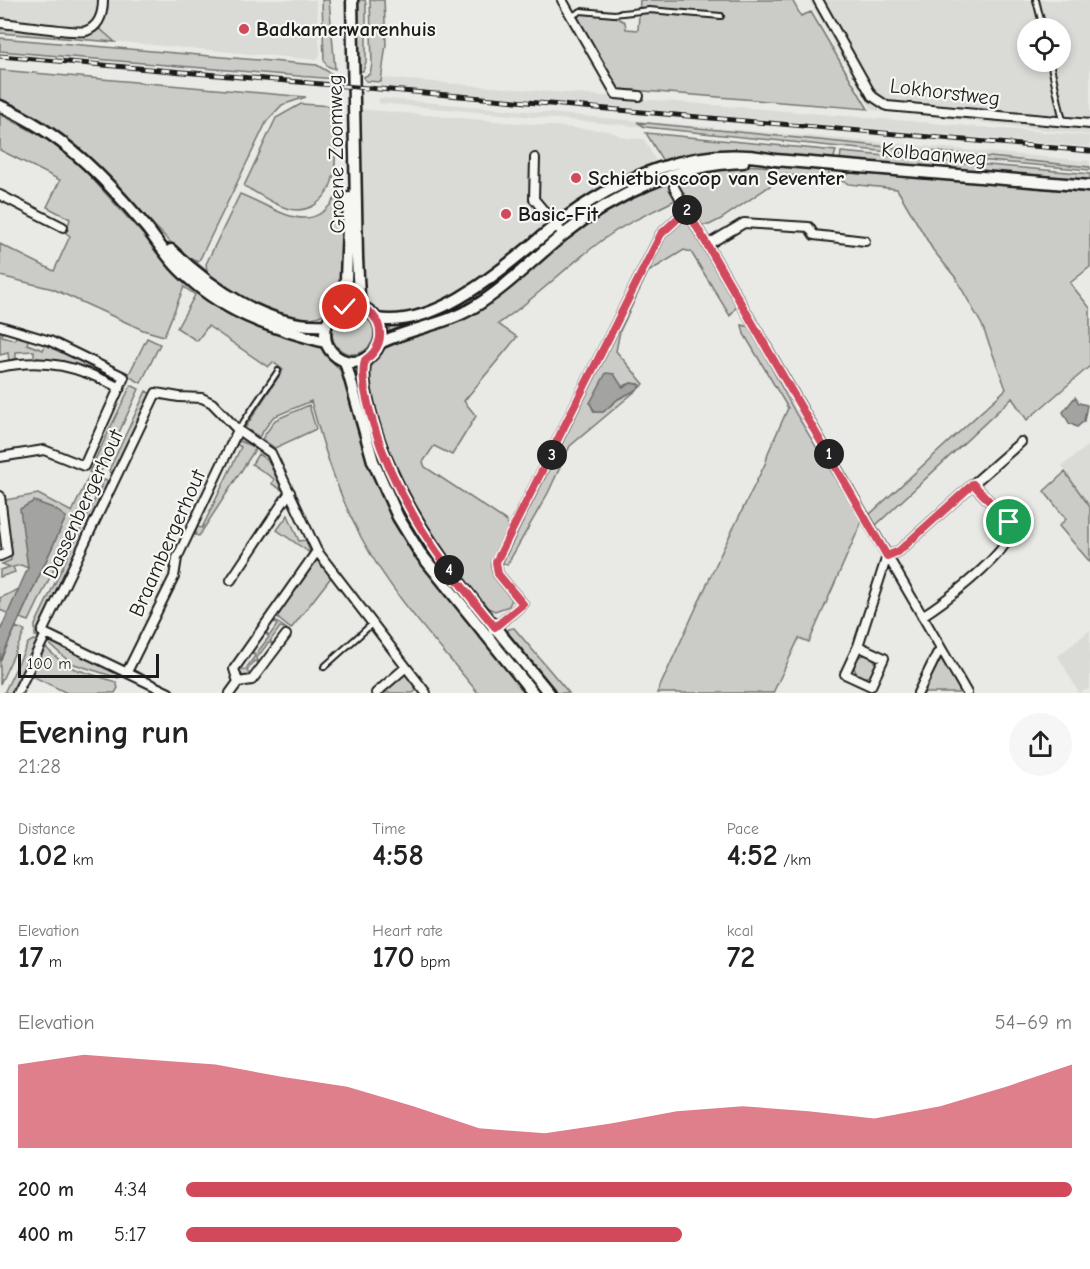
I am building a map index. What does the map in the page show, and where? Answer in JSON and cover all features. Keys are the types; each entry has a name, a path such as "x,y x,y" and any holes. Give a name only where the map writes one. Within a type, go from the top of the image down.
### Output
{"street":[{"path":"0,23 85,31 97,23 103,12 103,0"},
{"name":"Groene Zoomweg","path":"345,307 348,200 346,0"},
{"name":"Groene Zoomweg","path":"352,0 358,296 362,307"},
{"path":"562,0 616,94 639,96"},
{"name":"Lokhorstweg","path":"818,0 877,102 897,108 1090,124"},
{"path":"0,106 44,128 74,150 147,228 192,269 229,296 282,319 300,324 326,325"},
{"name":"Kolbaanweg","path":"377,319 386,320 418,315 444,304 504,268 556,225 606,191 662,166 732,156 1090,186"},
{"path":"535,158 534,199 564,234"},
{"name":"Kolbaanweg","path":"380,343 445,321 473,308 511,282 564,234 612,203 668,176 734,163 775,160"},
{"path":"674,187 967,693"},
{"path":"0,195 63,227"},
{"path":"485,635 523,604 498,574 496,562 661,234 687,210"},
{"path":"707,245 744,223 809,227 814,235 865,241"},
{"path":"147,228 180,271 227,306 265,326 325,342"},
{"path":"345,307 362,307 377,319 381,335 380,343 371,356 365,360 345,361 329,350 325,342 326,325 335,311 345,307"},
{"path":"0,326 50,341 124,377 84,466 44,450 0,457"},
{"path":"365,360 363,373 369,407 381,449 398,490 442,562 549,693"},
{"path":"345,361 373,461 398,517 420,553 533,693"},
{"path":"0,367 41,362 61,364 120,388"},
{"name":"Dassenbergerhout","path":"17,693 156,393 202,398 212,403 238,430"},
{"path":"238,430 271,453 317,552 426,693"},
{"name":"Braambergerhout","path":"127,672 174,577 177,558 238,430"},
{"path":"858,646 884,657 871,686 845,674 858,646 887,556 899,551 1021,442"},
{"path":"922,616 939,606 998,554 1009,538 1009,522 973,484"},
{"path":"231,579 290,492"},
{"path":"0,496 3,554"},
{"path":"238,682 234,669 317,552"},
{"path":"44,633 169,693"},
{"path":"230,693 238,682 252,680 286,635"},
{"path":"918,693 937,654 942,651"},
{"path":"376,693 405,668"}],"lane":[{"path":"1036,0 1040,18"},
{"path":"571,16 581,11 614,14 649,10 721,16"},
{"path":"1052,72 1063,122"},
{"path":"238,430 278,371"},
{"path":"324,667 372,624"}],"shaded area":[{"path":"0,0 316,0 320,54 317,60 0,31"},
{"path":"322,0 329,0 335,69 327,66 324,60"},
{"path":"357,0 365,0 366,5 366,62 363,71 360,71"},
{"path":"370,0 384,0 386,44 381,82 366,81 363,77 370,74 372,64"},
{"path":"640,0 792,0 801,16 811,12 868,109 619,89 574,13 606,14 625,22 626,29 638,30"},
{"path":"809,0 1090,0 1090,135 872,110"},
{"path":"0,28 87,35 100,29 115,42 0,33"},
{"path":"0,38 317,65 332,74 334,79 0,51"},
{"path":"0,70 306,97 282,105 267,121 201,257 198,262 191,258 207,271 206,264 240,194 283,214 309,218 320,214 332,203 342,186 341,290 333,306 321,315 298,318 255,304 225,288 172,244 75,145 39,120 0,102"},
{"path":"383,78 1090,136 1090,147 379,86"},
{"path":"379,98 1090,161 1090,167 639,123 645,127 379,103"},
{"path":"301,104 332,106 335,161 330,187 323,198 313,206 296,210 280,206 244,186 276,118"},
{"path":"357,109 609,131 625,138 644,139 658,165 450,297 393,315 382,313 366,298 362,288"},
{"path":"0,114 56,144 77,162 177,272 197,290 238,319 266,331 319,346 345,376 393,514 529,693 478,693 401,599 374,560 346,506 311,401 273,417 259,437 245,428 283,370 273,362 268,367 208,326 197,341 177,328 195,295 184,287 164,336 143,330 53,289 0,276 0,244 54,271 70,236 66,233 70,219 47,207 60,180 0,150"},
{"path":"637,122 1090,167 1090,170 645,127"},
{"path":"646,133 836,151 833,160 736,152 664,163"},
{"path":"841,152 1090,174 1090,182 840,161"},
{"path":"734,165 828,169 830,178 786,175 721,219 709,225 700,225 672,179"},
{"path":"853,171 1090,193 1090,267 1070,283 1090,308 1090,366 1027,420 1012,398 875,526 869,515 1006,389 982,325 955,277 933,250 897,189 849,184 839,180"},
{"path":"667,180 677,199 611,234 498,324 517,337 464,401 476,416 452,455 434,446 423,462 425,467 505,520 509,527 492,564 496,578 512,599 509,606 495,611 483,606 446,561 394,473 377,425 367,376 387,345 483,305 512,286 571,234 628,197"},
{"path":"685,217 737,306 730,316 691,252 684,250 648,272 620,331 616,351 644,384 570,446 548,493 507,565 499,561 663,236","holes":["614,374 621,387 631,383 639,384 638,389 618,399 603,412 594,412 590,403"]},
{"path":"553,233 472,304 458,312 390,334 389,327 433,314 474,295 499,278"},
{"path":"353,312 361,313 368,318 373,325 373,341 368,348 361,353 353,354 345,353 338,348 333,341 332,333 333,325 338,318 345,313"},
{"path":"742,325 750,327 796,414 862,521 809,642 799,638 773,693 657,693 766,462 788,408 744,334"},
{"path":"0,329 3,330 2,336 15,340 17,334 29,337 27,344 43,350 46,343 93,368 95,366 109,373 110,377 73,364 34,358 34,351 16,352 16,359 9,361 8,353 0,355"},
{"path":"147,338 160,344 141,383 128,376"},
{"path":"353,369 359,369 396,493 417,531 482,618 427,555 400,515 381,475 367,433"},
{"path":"606,373 614,374 623,388 631,383 640,385 638,389 618,399 603,412 595,412 590,403"},
{"path":"131,385 139,389 99,476 89,472"},
{"path":"146,391 151,394 114,471 110,473 109,470"},
{"path":"1075,397 1079,403 1087,405 1084,421 1077,427 1069,423 1063,412"},
{"path":"309,405 316,429 275,448 262,439 275,420"},
{"path":"240,441 256,448 199,536 195,535 197,527 202,528 241,447 236,444"},
{"path":"1090,444 1090,507 1062,466"},
{"path":"258,454 268,460 282,490 272,484 274,479 252,464"},
{"path":"1065,472 1090,507 1090,562 1059,526 1066,519 1044,491"},
{"path":"89,476 97,479 29,621 20,618 66,517 28,562 28,568 21,565 13,567 15,572 0,577 0,570 10,567 2,564 11,560 5,500 38,494 72,512"},
{"path":"104,480 108,481 107,485 39,626 39,637 35,636 35,625"},
{"path":"34,501 53,508 66,517 0,661 0,631 28,568 20,509"},
{"path":"288,515 299,541 306,540 310,553 277,530"},
{"path":"316,558 332,576 291,629 275,616"},
{"path":"19,589 9,614 0,610 0,598"},
{"path":"272,619 287,629 280,627 270,641 274,644 268,643 256,659 261,663 254,661 247,671 251,676 244,677 239,672 239,668 245,670 255,656 249,652 256,654 269,637 264,632 270,635 277,625"},
{"path":"16,627 25,631 0,684 0,661"},
{"path":"514,628 569,693 553,693 510,640 508,629"},
{"path":"1090,630 1090,688 1079,693 1058,656"},
{"path":"50,638 124,674 123,676 118,678 71,663 46,641"},
{"path":"33,640 37,641 12,693 4,693 28,643"},
{"path":"44,646 66,666 116,682 118,688 115,693 67,693 30,675"},
{"path":"865,655 873,658 876,666 873,674 865,677 857,674 854,666 857,658"},
{"path":"942,656 962,693 922,693"},
{"path":"405,672 418,689 413,693 381,693"}],"railway":[{"path":"0,56 1090,151"}],"place":[{"name":"Badkamerwarenhuis","path":"244,29"},
{"name":"Schietbioscoop van Seventer","path":"576,178"},
{"name":"Basic-Fit","path":"506,214"}],"route":[{"path":"345,307 352,305 362,307 377,319 380,326 380,343 371,356 365,360 363,373 369,407 381,449 398,490 420,530 442,562 495,627 523,604 498,574 496,562 547,465 661,234 687,210 887,556 899,551 973,484 1009,522"}]}
